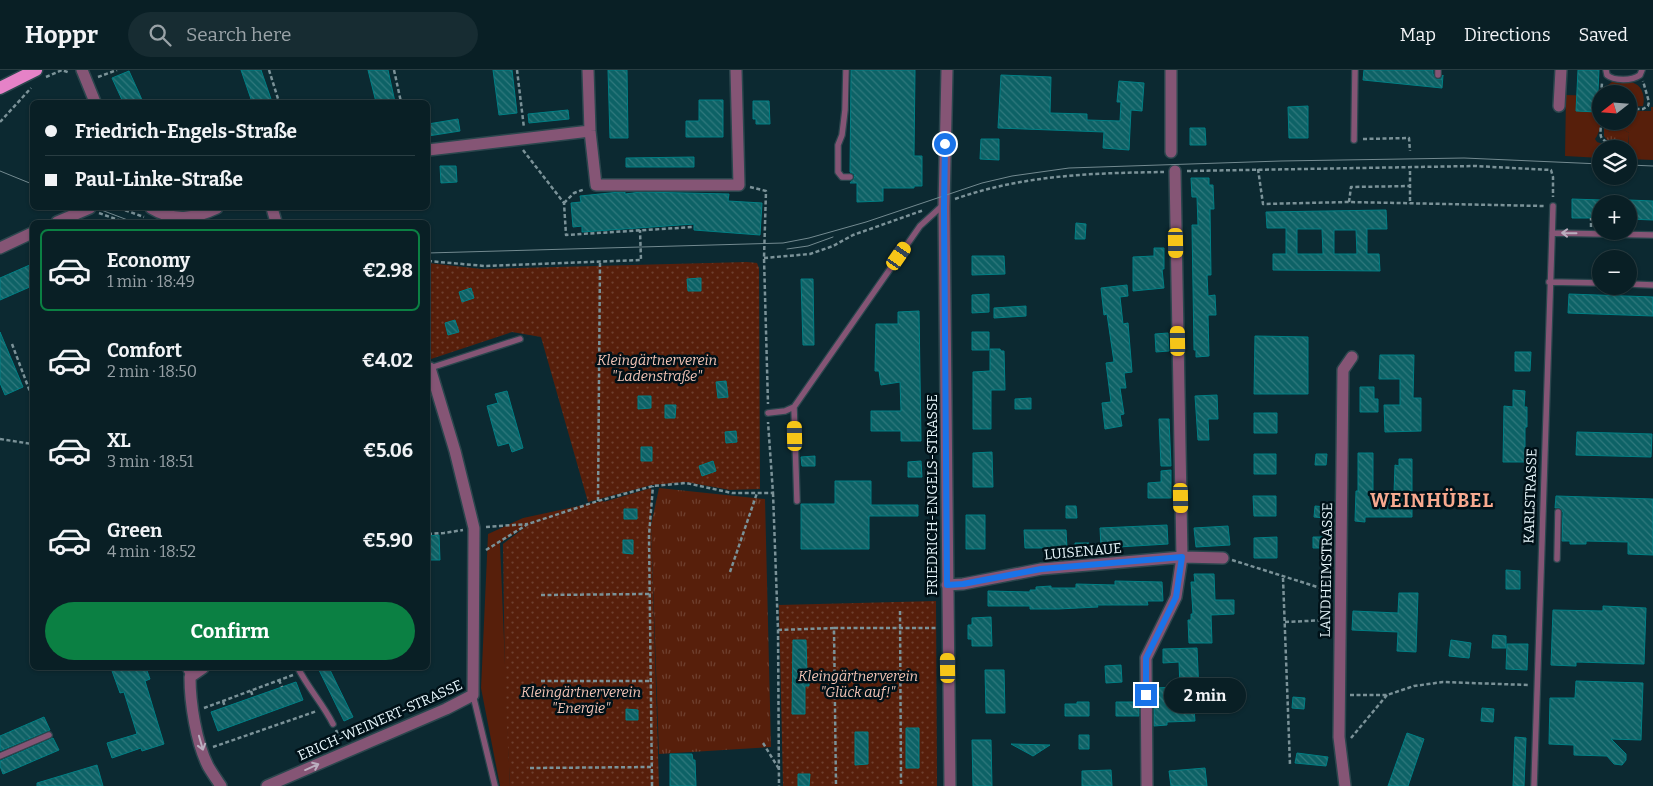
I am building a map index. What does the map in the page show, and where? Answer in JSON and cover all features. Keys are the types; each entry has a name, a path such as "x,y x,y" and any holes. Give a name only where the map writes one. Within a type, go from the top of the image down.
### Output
{"main road":[{"path":"0,88 38,75"}],"street":[{"path":"588,70 590,131 596,185 739,185 736,70"},
{"name":"FRIEDRICH-ENGELS-STRASSE","path":"947,70 944,203 950,786"},
{"path":"1171,70 1171,152"},
{"path":"1559,106 1561,70"},
{"path":"82,72 94,100"},
{"path":"430,150 590,131"},
{"path":"1147,786 1146,658 1176,597 1182,557 1175,171"},
{"path":"62,220 84,210"},
{"path":"156,210 170,216 184,218 199,216 212,210"},
{"path":"0,248 30,234"},
{"name":"LANDHEIMSTRASSE","path":"1345,786 1340,752 1339,695 1343,370 1352,357"},
{"name":"ERICH-WEINERT-STRASSE","path":"267,786 446,709 473,695 474,528 455,451 430,372"},
{"name":"LUISENAUE","path":"947,585 963,584 1041,569 1182,557 1224,558"},
{"path":"187,672 193,712 203,750 208,766 221,786"}],"lane":[{"path":"846,70 845,110 843,130 838,145 838,172 842,177 850,177"},
{"path":"1354,140 1355,70"},
{"path":"1606,70 1607,75 1612,78 1634,79 1641,73"},
{"path":"768,413 785,411 794,407 920,226 944,203"},
{"name":"KARLSTRASSE","path":"1534,786 1549,282 1553,206"},
{"path":"1552,233 1653,235"},
{"path":"1549,282 1592,283"},
{"path":"1637,284 1653,285"},
{"path":"430,369 520,339"},
{"path":"794,407 797,501"},
{"path":"1557,559 1558,512"},
{"path":"299,670 334,724"},
{"path":"473,695 495,786"},
{"path":"0,756 49,735"}],"path":[{"path":"38,75 62,70 68,72 74,78 82,72 92,71 96,78 118,70"},
{"path":"269,70 278,100"},
{"path":"394,70 401,100"},
{"path":"517,70 521,140 564,203 566,235 693,227"},
{"path":"1638,109 1648,106 1647,93 1641,73"},
{"path":"0,122 32,86"},
{"path":"1354,140 1409,138 1410,151"},
{"path":"1258,169 1263,204 1349,202 1553,206"},
{"path":"1410,172 1410,204"},
{"path":"564,203 574,193 596,185"},
{"path":"739,185 766,191 763,232 768,413 778,630 779,786"},
{"path":"1349,202 1351,187 1410,186"},
{"path":"94,210 119,220"},
{"path":"124,210 151,220"},
{"path":"430,261 485,266 640,260 640,230"},
{"path":"598,501 600,261"},
{"path":"12,344 30,392"},
{"path":"0,439 30,444"},
{"path":"474,558 528,524 598,501 653,486 686,483 732,493 773,493"},
{"path":"652,786 649,535 653,486"},
{"path":"730,572 756,493"},
{"path":"430,534 528,524"},
{"path":"1235,561 1283,578 1341,594"},
{"path":"1283,578 1290,765"},
{"path":"541,595 650,594"},
{"path":"900,611 901,786"},
{"path":"1285,622 1340,620"},
{"path":"834,628 836,786"},
{"path":"778,630 948,628"},
{"path":"193,712 279,680 299,670"},
{"path":"279,680 282,687"},
{"path":"541,681 651,681"},
{"path":"1339,695 1387,695 1414,686 1443,682 1537,685"},
{"path":"251,691 253,697"},
{"path":"1340,752 1387,695"},
{"path":"223,700 225,708"},
{"path":"203,750 325,708"},
{"path":"334,724 346,752"},
{"path":"763,743 780,770"},
{"path":"530,768 652,767"}],"green space":[{"path":"1621,81 1637,85 1608,85 1612,82"},
{"path":"1638,86 1643,94 1643,106 1638,106"},
{"path":"1566,95 1592,96 1592,130 1599,130 1596,140 1592,140 1592,158 1565,156"},
{"path":"1651,107 1653,107 1653,160 1637,159 1637,140 1629,140 1629,133 1624,130 1638,130 1638,111 1651,111"},
{"path":"1604,130 1624,130 1609,131 1607,140 1604,136"},
{"path":"1624,130 1629,133 1629,140 1607,140 1607,133"},
{"name":"Kleingärtnerverein \"Ladenstraße\"","path":"430,263 482,269 757,263 759,268 760,489 730,490 686,482 652,485 588,502 541,337 512,332 430,359"},
{"name":"Kleingärtnerverein \"Energie\"","path":"651,488 659,786 510,786 505,690 503,544 529,524"},
{"path":"659,488 765,499 771,747 659,754 651,525"},
{"path":"602,501 605,502 529,524 500,543 510,786 500,786 481,688 488,534 523,518"},
{"name":"Kleingärtnerverein \"Glück auf!\"","path":"936,601 937,786 783,786 779,605"}],"building":[{"path":"241,70 261,70 271,100 251,100"},
{"path":"368,70 388,70 395,100 376,100"},
{"path":"493,70 512,70 517,113 499,115"},
{"path":"608,70 627,70 628,138 610,138"},
{"path":"851,70 915,70 914,156 922,156 922,186 914,186 914,188 883,188 883,201 857,202 857,183 850,183 855,177 850,172"},
{"path":"1364,70 1433,70 1436,79 1441,79 1443,75 1442,88 1363,80"},
{"path":"1578,70 1599,70 1598,85 1592,85 1592,112 1576,111"},
{"path":"129,71 142,100 122,100 112,78"},
{"path":"1001,75 1051,77 1050,113 1087,114 1087,120 1120,121 1121,102 1117,102 1119,81 1144,83 1142,111 1131,110 1129,150 1103,148 1104,132 998,128"},
{"path":"699,100 723,100 723,137 686,137 686,121 699,121"},
{"path":"753,101 769,101 770,124 756,124 756,119 753,119"},
{"path":"1308,106 1308,138 1289,138 1288,107"},
{"path":"568,110 569,119 529,123 528,114"},
{"path":"458,119 460,131 430,136 430,124"},
{"path":"1190,128 1205,128 1206,145 1190,145"},
{"path":"981,139 999,139 999,160 980,159"},
{"path":"694,157 694,167 626,167 626,158"},
{"path":"440,166 456,166 457,182 441,183"},
{"path":"1191,178 1209,178 1209,185 1213,185 1214,209 1210,209 1211,275 1207,275 1208,296 1215,295 1216,315 1208,315 1209,356 1196,357 1196,350 1194,350 1192,225 1198,225 1197,197 1192,197"},
{"path":"625,192 625,194 641,192 729,194 728,201 762,203 760,235 694,230 694,224 582,232 582,226 573,227 571,203 581,202 580,196"},
{"path":"1572,199 1592,200 1592,218 1572,218"},
{"path":"1637,200 1653,201 1653,220 1637,219"},
{"path":"1386,210 1387,229 1367,229 1367,254 1379,254 1380,271 1273,270 1273,254 1286,254 1286,228 1267,228 1266,212","holes":["1297,229 1322,229 1323,254 1297,254","1334,230 1356,230 1357,254 1334,254"]},
{"path":"1076,223 1086,224 1085,239 1075,239"},
{"path":"1154,248 1164,248 1164,269 1162,269 1164,288 1133,291 1133,257 1154,256"},
{"path":"972,256 1004,256 1005,274 972,275"},
{"path":"30,265 30,287 0,300 0,278"},
{"path":"701,278 701,291 688,291 687,279"},
{"path":"801,279 813,279 814,345 803,345"},
{"path":"1127,285 1128,296 1120,297 1123,324 1128,323 1132,372 1124,373 1126,388 1120,388 1124,414 1120,415 1122,426 1105,429 1102,403 1111,402 1106,363 1114,362 1107,314 1104,315 1101,288"},
{"path":"471,288 474,298 462,302 459,292"},
{"path":"989,294 989,312 972,313 972,295"},
{"path":"1569,294 1653,297 1653,316 1568,313"},
{"path":"1026,306 1026,316 994,318 994,308"},
{"path":"919,311 921,441 901,441 901,431 871,431 871,411 901,411 900,382 881,385 879,371 875,371 876,324 898,324 898,312"},
{"path":"455,320 459,332 448,335 445,323"},
{"path":"0,332 23,387 5,395 0,383"},
{"path":"972,332 989,332 989,350 972,350"},
{"path":"1168,333 1169,351 1156,352 1155,334"},
{"path":"1255,336 1308,337 1308,394 1254,394"},
{"path":"990,349 1004,351 1005,390 991,390 991,429 973,429 973,372 990,371"},
{"path":"1515,352 1531,352 1530,371 1515,371"},
{"path":"1380,355 1414,355 1413,398 1421,398 1421,431 1385,432 1384,405 1400,405 1400,379 1379,379"},
{"path":"726,381 728,397 718,398 716,382"},
{"path":"1360,387 1374,387 1374,399 1378,399 1378,412 1360,412"},
{"path":"1513,390 1525,391 1524,407 1527,407 1527,427 1525,427 1525,462 1503,462 1504,406 1513,407"},
{"path":"507,391 523,448 512,452 509,443 498,446 487,406 498,403 495,394"},
{"path":"1217,395 1218,419 1208,419 1209,440 1198,440 1195,396"},
{"path":"638,396 651,396 651,408 638,409"},
{"path":"1031,398 1031,409 1015,409 1015,399"},
{"path":"665,405 676,405 675,418 665,418"},
{"path":"1254,413 1277,413 1277,433 1254,433"},
{"path":"1159,419 1169,419 1171,466 1161,466"},
{"path":"736,431 737,442 726,443 725,432"},
{"path":"1577,432 1652,434 1651,457 1576,455"},
{"path":"641,447 652,447 652,461 641,461"},
{"path":"992,452 993,487 973,487 973,453"},
{"path":"1358,453 1373,453 1373,493 1394,493 1395,465 1399,466 1399,459 1412,459 1412,517 1365,517 1365,522 1355,521 1356,491 1358,491"},
{"path":"1254,454 1276,454 1276,474 1254,474"},
{"path":"1316,454 1327,454 1326,465 1315,465"},
{"path":"815,456 815,466 802,466 801,457"},
{"path":"713,461 716,471 702,476 699,466"},
{"path":"921,461 922,477 908,477 908,462"},
{"path":"1171,470 1171,498 1148,498 1148,483 1161,482 1161,471"},
{"path":"835,481 871,481 871,505 918,505 918,516 869,516 869,549 801,549 801,504 835,504"},
{"path":"1253,496 1276,496 1276,516 1254,516"},
{"path":"1556,496 1653,499 1653,555 1628,554 1628,542 1586,541 1586,544 1570,544 1570,541 1562,541 1563,512 1560,508 1555,508"},
{"path":"1066,506 1076,506 1077,518 1066,518"},
{"path":"1315,506 1326,507 1325,518 1314,517"},
{"path":"624,509 637,509 637,519 624,519"},
{"path":"966,515 985,515 985,549 966,549"},
{"path":"1167,525 1168,544 1101,548 1100,528"},
{"path":"1228,526 1230,545 1196,547 1194,528"},
{"path":"1024,530 1066,530 1067,548 1025,548"},
{"path":"439,535 440,560 430,560 430,536"},
{"path":"1277,537 1277,558 1254,558 1254,538"},
{"path":"1313,537 1324,537 1324,548 1313,548"},
{"path":"623,540 633,540 633,554 623,553"},
{"path":"1075,543 1089,543 1088,553 1075,553"},
{"path":"1506,570 1520,571 1520,589 1506,589"},
{"path":"1194,574 1214,574 1215,600 1234,600 1234,614 1211,615 1212,643 1189,643 1188,620 1191,620 1191,614 1193,614 1191,582 1195,582"},
{"path":"1115,581 1162,582 1163,601 1147,601 1148,605 1097,605 1098,607 1058,609 1030,609 1030,606 988,606 988,591 1030,592 1030,590 1036,590 1036,587 1076,588 1076,584 1115,585"},
{"path":"1399,593 1418,593 1416,652 1397,651 1398,632 1352,630 1353,611 1398,613"},
{"path":"1603,606 1646,608 1644,664 1576,662 1576,666 1551,665 1553,610 1603,611"},
{"path":"991,617 992,646 972,646 972,639 968,639 968,625 972,625 972,618"},
{"path":"1493,635 1506,636 1506,648 1492,648"},
{"path":"793,640 806,640 809,686 805,686 805,714 792,714"},
{"path":"1451,640 1471,643 1469,658 1449,656"},
{"path":"1507,644 1528,644 1527,670 1506,669"},
{"path":"1197,648 1199,693 1217,692 1217,706 1194,708 1195,721 1167,722 1167,725 1154,726 1154,688 1180,687 1179,662 1163,663 1163,649"},
{"path":"1121,665 1122,682 1106,683 1105,666"},
{"path":"112,670 147,670 150,679 145,681 164,744 142,751 141,748 112,758 107,743 137,734 124,692 120,693"},
{"path":"319,670 330,670 353,717 344,721"},
{"path":"985,670 1004,670 1005,713 986,713"},
{"path":"1576,681 1643,683 1641,740 1611,739 1626,754 1626,760 1622,765 1614,764 1607,756 1574,755 1574,745 1549,744 1550,698 1575,698"},
{"path":"296,682 303,700 218,731 211,712"},
{"path":"1293,697 1305,698 1304,709 1292,708"},
{"path":"1077,702 1089,702 1089,716 1065,716 1065,704 1077,704"},
{"path":"1116,702 1139,702 1139,716 1116,716"},
{"path":"1482,708 1494,709 1493,722 1481,721"},
{"path":"626,709 638,710 638,720 626,720"},
{"path":"44,717 50,730 0,751 0,736"},
{"path":"906,728 919,728 919,768 906,768"},
{"path":"855,732 868,732 868,764 855,765"},
{"path":"1407,733 1424,739 1408,786 1388,786"},
{"path":"1079,735 1089,735 1089,749 1079,749"},
{"path":"1515,737 1526,738 1524,786 1513,786"},
{"path":"53,738 59,750 3,774 0,761"},
{"path":"972,740 991,740 992,786 973,786"},
{"path":"1011,744 1050,745 1033,756"},
{"path":"1297,753 1328,757 1326,766 1295,763"},
{"path":"670,754 692,754 693,760 695,760 696,786 670,786"},
{"path":"97,765 103,786 37,786 37,783"},
{"path":"1205,768 1207,786 1171,786 1169,771"},
{"path":"1111,770 1112,786 1082,786 1082,771"},
{"path":"798,774 810,774 809,786 798,786"}],"tram line":[{"path":"430,253 783,243 809,238 866,222 982,183 1012,176 1069,168 1281,161 1464,158 1592,164"},
{"path":"1637,165 1653,166"},
{"path":"0,171 30,183"},
{"path":"101,210 128,220"},
{"path":"787,249 808,246 833,237"}],"district":[{"name":"WEINHÜBEL","path":"1432,500"}],"route":[{"path":"945,144 947,585 963,584 1041,569 1182,557 1176,597 1146,658 1146,695"}]}
